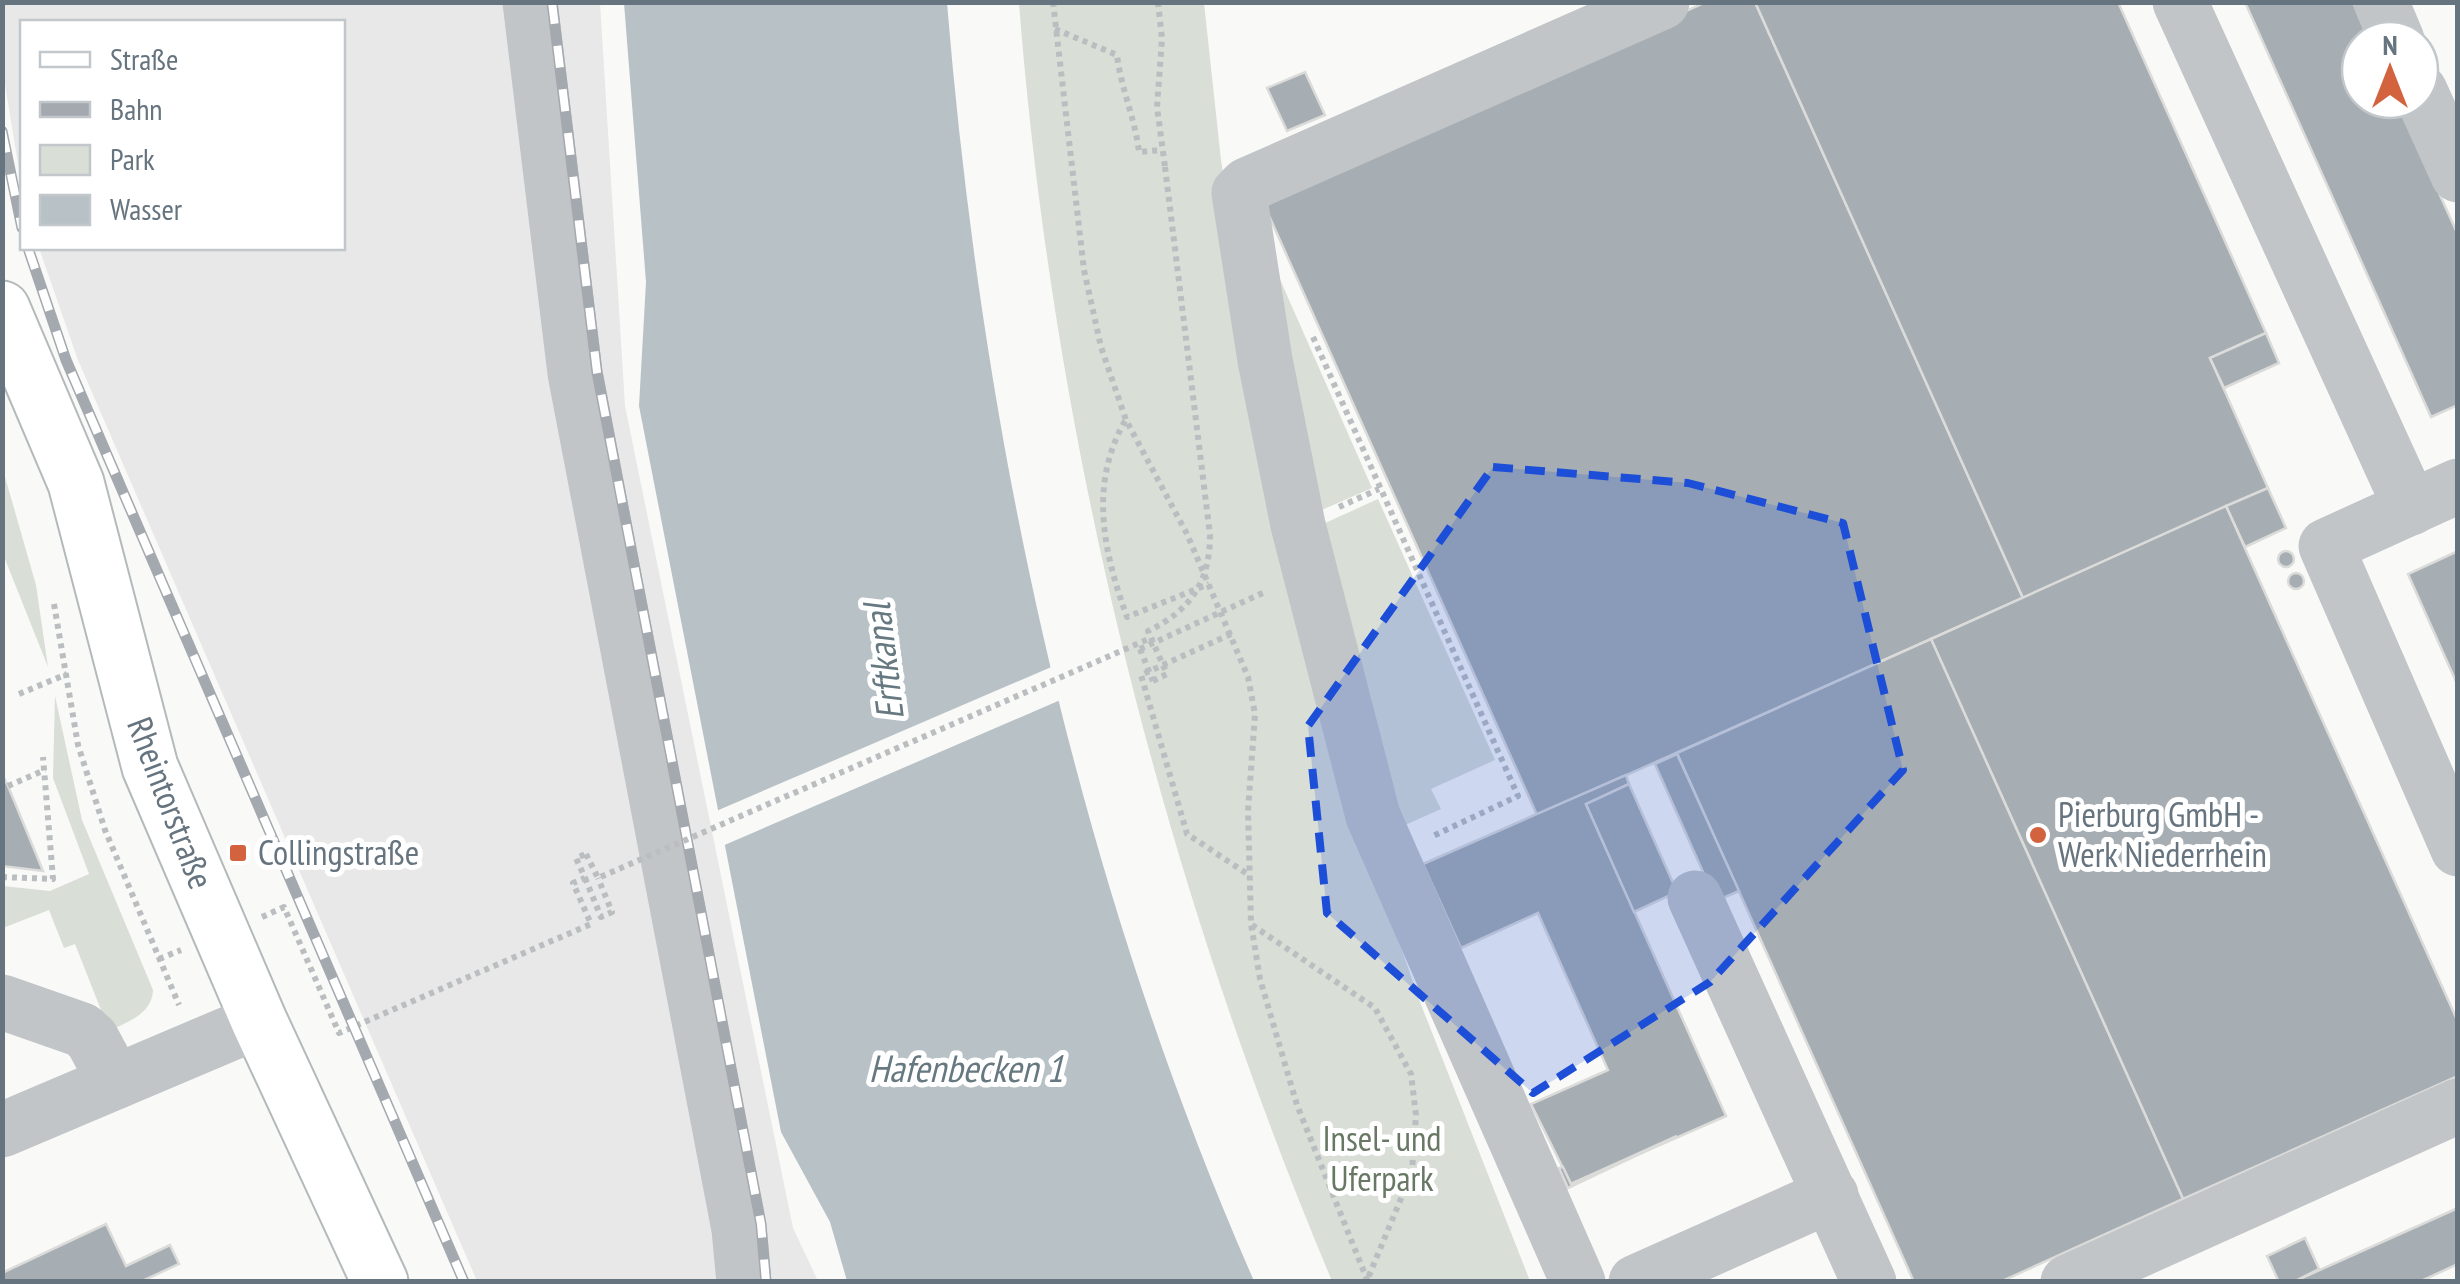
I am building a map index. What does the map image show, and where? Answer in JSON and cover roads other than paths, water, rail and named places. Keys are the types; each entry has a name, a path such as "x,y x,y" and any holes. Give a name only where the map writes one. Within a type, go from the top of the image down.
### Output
{"main road":[{"name":"Rheintorstraße","path":"2,309 76,482 150,767 259,1021 380,1282"}],"street":[{"path":"530,2 575,373 736,1209 744,1282"},
{"path":"1578,1282 1373,816 1298,524 1265,360 1239,193 1247,186 1662,2"},
{"path":"2180,2 2434,497 2326,546 2458,849"},
{"path":"2433,120 2458,175"},
{"path":"1695,898 1869,1282"},
{"path":"7,1003 82,1030 92,1039 115,1082"},
{"path":"2,1130 259,1021"},
{"path":"2068,1282 2458,1106"},
{"path":"1636,1282 1831,1195"}],"water":[{"name":"Hafenbecken 1","path":"624,3 947,3 985,331 1013,493 1048,655 1089,815 1136,972 1191,1128 1254,1281 847,1281 830,1222 781,1132 639,406 646,282"}],"railway":[{"path":"552,2 597,372 761,1224 766,1282"},
{"path":"2,131 20,218"},
{"path":"29,250 66,360 464,1282"}],"place":[{"name":"Pierburg GmbH - Werk Niederrhein","path":"2038,835"},
{"name":"Collingstraße","path":"238,853"}],"water label":[{"name":"Erftkanal","path":"884,662"}],"park label":[{"name":"Insel- und Uferpark","path":"1382,1159"}]}
